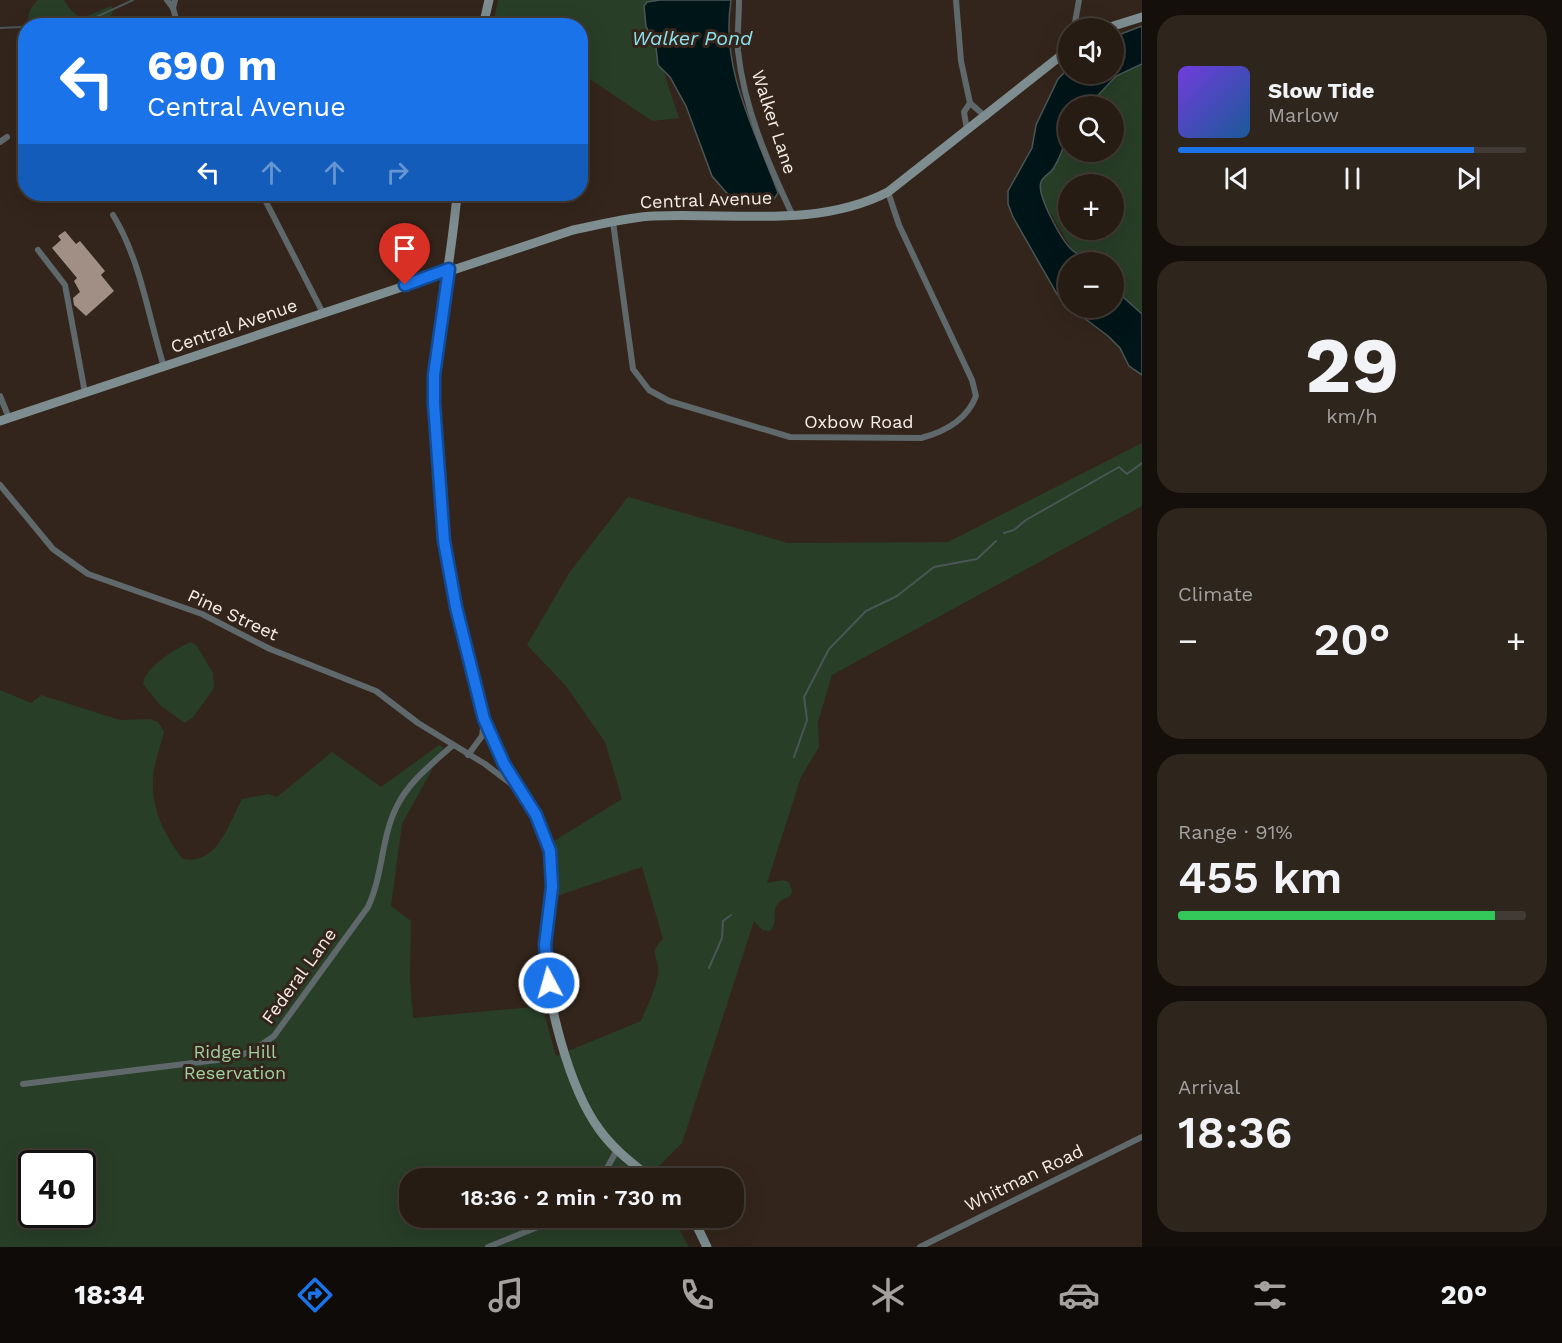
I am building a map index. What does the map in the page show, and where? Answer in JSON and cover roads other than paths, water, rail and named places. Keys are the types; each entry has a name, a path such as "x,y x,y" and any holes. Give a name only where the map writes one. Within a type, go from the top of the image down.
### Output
{"main road":[{"path":"485,18 489,0"},
{"path":"1124,23 1142,17"},
{"name":"Central Avenue","path":"5,420 449,269 573,230 653,216 792,214 849,208 888,192 1058,58"},
{"path":"456,201 434,375 439,502 448,570 484,719 504,764 536,815 550,851 552,887 545,945 546,963 556,1020 572,1077 586,1109 617,1150 639,1168"},
{"path":"698,1228 707,1247"}],"street":[{"path":"167,0 173,8 176,18"},
{"path":"173,8 175,0"},
{"name":"Walker Lane","path":"739,0 738,49 748,102 777,183 792,214"},
{"path":"956,0 961,61 970,103 986,117"},
{"path":"1076,18 1079,0"},
{"path":"968,131 964,112 970,103"},
{"path":"0,142 7,137"},
{"name":"Oxbow Road","path":"614,222 633,369 649,390 669,401 790,437 921,438 939,433 966,414 976,396 972,380 899,225 888,192"},
{"path":"266,201 323,313"},
{"path":"112,215 127,242 146,294 164,367"},
{"path":"38,250 65,285 85,393"},
{"path":"0,396 5,420"},
{"name":"Pine Street","path":"0,486 53,549 88,574 202,614 270,649 352,679 376,691 452,746 502,776 520,791"},
{"path":"468,755 482,736 484,719"},
{"name":"Federal Lane","path":"23,1084 233,1058 266,1043 289,1017 368,907 377,888 388,833 399,801 408,788 452,746"},
{"name":"Whitman Road","path":"920,1247 1142,1137"},
{"path":"607,1168 617,1150"},
{"path":"488,1247 535,1228"}],"water":[{"name":"Walker Pond","path":"731,0 730,51 735,75 750,122 778,193 774,199 732,199 712,176 686,106 670,77 658,65 656,48 646,26 644,6 647,2"},
{"path":"1142,26 1142,64 1124,72 1124,33"},
{"path":"1058,79 1058,84 1109,84 1097,96 1058,96 1058,160 1053,169 1043,178 1040,188 1058,231 1058,240 1064,240 1075,252 1058,252 1058,295 1013,217 1008,204 1008,191 1032,148 1036,125"},
{"path":"1124,298 1142,314 1142,375 1129,366 1120,348 1084,318 1124,318"}],"waterway":[{"path":"94,18 133,0"},
{"path":"0,28 18,27"},
{"path":"1004,533 1014,530 1026,520 1119,467 1127,474 1142,463"},
{"path":"794,757 807,720 804,697 829,649 866,611 897,596 934,567 977,559 996,541"},
{"path":"709,968 722,938 723,921 731,915"}],"park label":[{"name":"Ridge Hill Reservation","path":"235,1062"}]}
